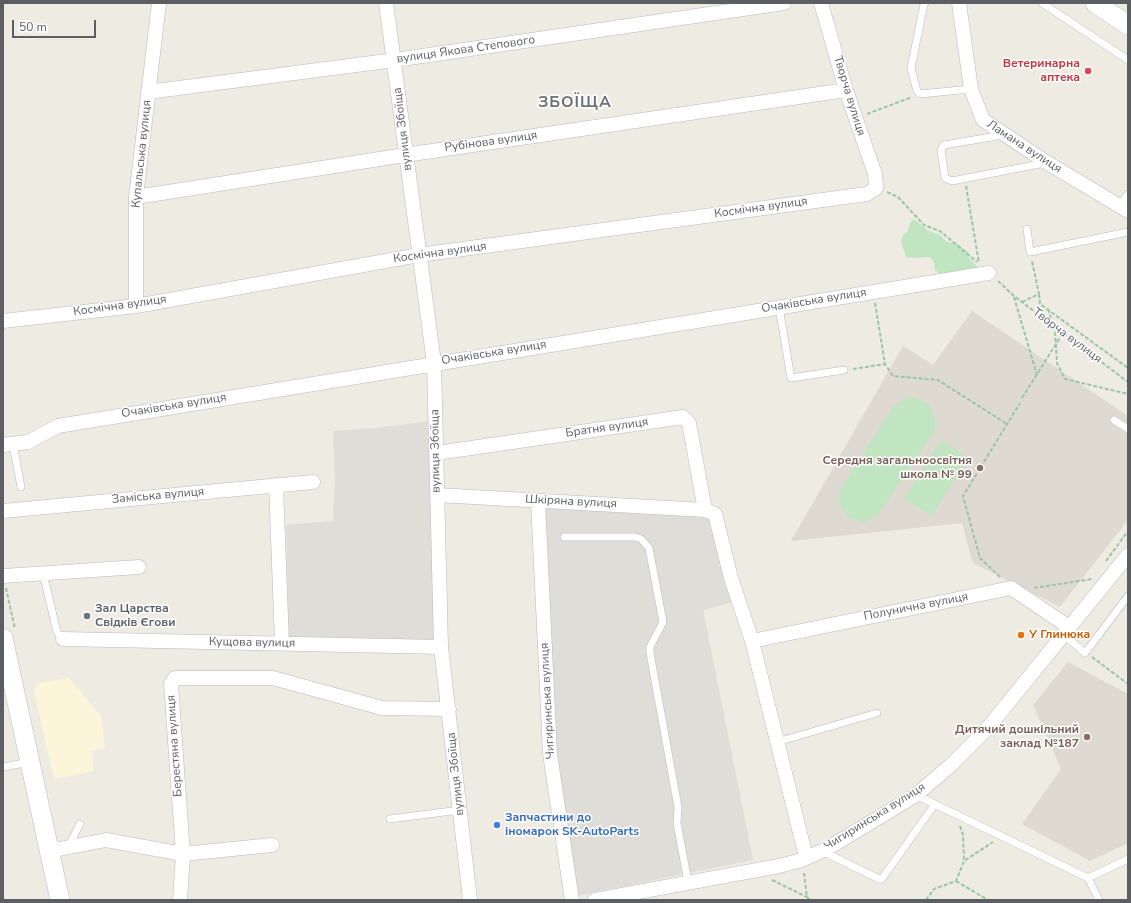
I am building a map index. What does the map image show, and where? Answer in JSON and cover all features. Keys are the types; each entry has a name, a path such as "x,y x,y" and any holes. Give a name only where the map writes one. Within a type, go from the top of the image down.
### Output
{"main road":[{"path":"1095,3 1128,25"},
{"path":"3,638 60,900"}],"street":[{"name":"Купальська вулиця","path":"136,306 136,197 159,3"},
{"name":"вулиця Збоїща","path":"386,3 395,60 405,155 434,363 441,647 470,900"},
{"name":"вулиця Якова Степового","path":"148,92 395,60 784,3"},
{"name":"Творча вулиця","path":"822,3 846,90 874,174 876,188"},
{"name":"Ламана вулиця","path":"959,3 971,89 983,120 1046,162 1125,203"},
{"name":"Рубінова вулиця","path":"136,197 405,155 846,90"},
{"name":"Космічна вулиця","path":"3,321 136,306 419,255 867,194 876,188"},
{"name":"Очаківська вулиця","path":"8,444 28,442 58,426 873,291 984,268"},
{"name":"Братня вулиця","path":"436,453 683,417 689,423 705,510"},
{"name":"Заміська вулиця","path":"3,511 313,482"},
{"path":"276,485 282,643"},
{"name":"Шкіряна вулиця","path":"438,495 705,510"},
{"name":"Чигиринська вулиця","path":"538,500 550,754 572,900"},
{"path":"705,510 715,514 731,578 752,641 778,742 804,858"},
{"name":"Чигиринська вулиця","path":"595,900 754,870 804,858 822,851 916,795 951,765 988,729 1128,555"},
{"path":"3,576 139,567"},
{"name":"Полунична вулиця","path":"752,641 1011,588 1066,631"},
{"name":"Кущова вулиця","path":"63,639 441,647"},
{"name":"Берестяна вулиця","path":"180,900 182,854 171,684 175,678 273,678 382,708 449,709"},
{"path":"49,851 67,849 106,840 182,854 272,845"}],"lane":[{"path":"926,3 924,4 911,68 917,91 920,94 971,89"},
{"path":"1042,3 1128,60"},
{"path":"1003,134 944,145 941,150 945,178 952,181 965,179 1046,162"},
{"path":"1027,229 1030,252 1128,232"},
{"path":"779,307 791,378 844,370"},
{"path":"1114,420 1128,429"},
{"path":"8,444 21,487"},
{"path":"564,537 636,537 641,538 649,548 663,622 650,647 650,653 678,807 677,823 688,882"},
{"path":"43,573 57,632 63,639"},
{"path":"1066,631 1085,653 1128,596"},
{"path":"778,742 877,713"},
{"path":"3,767 30,762"},
{"path":"916,795 1088,878 1099,900"},
{"path":"822,851 881,880 935,804"},
{"path":"390,819 460,810"},
{"path":"67,849 80,824"},
{"path":"1088,878 1128,859"}],"path":[{"path":"855,118 920,94"},
{"path":"965,179 984,268"},
{"name":"Творча вулиця","path":"876,188 898,197 924,225 940,231 984,268 1014,296 1128,382"},
{"path":"1022,302 1039,294 1030,252"},
{"path":"873,291 885,364 893,376 938,380 1007,424"},
{"name":"Творча вулиця","path":"1039,294 1040,304 1128,368"},
{"path":"1014,296 1037,375"},
{"path":"1048,309 1053,325 1057,363 1065,379 1128,394"},
{"path":"1022,398 1063,332"},
{"path":"844,370 885,364"},
{"path":"1001,577 980,558 963,496 1020,403"},
{"path":"1105,561 1128,531"},
{"path":"1032,588 1092,580 1096,574"},
{"path":"1085,653 1128,684"},
{"path":"926,900 934,889 956,881 964,861 963,835 955,814"},
{"path":"964,861 1001,836"},
{"path":"804,858 807,897"},
{"path":"754,870 807,897 810,900"},
{"path":"956,881 988,900"}],"shaded area":[{"name":"Середня загальноосвітня школа № 99","path":"972,311 1128,416 1128,520 1060,607 973,563 962,523 791,541 903,346 933,365"},
{"path":"430,421 435,644 289,641 286,525 333,521 335,477 333,431 375,428"},
{"path":"543,507 709,515 733,602 703,610 753,860 576,896 554,726"},
{"name":"Дитячий дошкільний заклад №187","path":"1068,662 1128,694 1128,843 1090,861 1022,824 1061,769 1033,705"},
{"path":"69,678 101,716 105,747 92,751 93,771 54,779 34,691 38,683"}],"green space":[{"path":"914,219 929,231 940,235 947,242 957,244 968,252 969,258 979,269 941,275 935,270 934,262 930,257 906,257 901,241 903,235 908,231 910,223"},
{"path":"914,397 928,404 933,410 935,425 933,433 878,515 864,522 849,518 840,506 840,490 893,407 906,398"},
{"path":"941,440 968,458 931,516 904,498"}],"place":[{"name":"Ветеринарна аптека","path":"1088,71"},
{"name":"Середня загальноосвітня школа № 99","path":"980,468"},
{"name":"Зал Царства Свідків Єгови","path":"87,616"},
{"name":"У Глинюка","path":"1021,635"},
{"name":"Дитячий дошкільний заклад №187","path":"1087,737"},
{"name":"Запчастини до іномарок SK-AutoParts","path":"497,825"}],"district":[{"name":"ЗБОЇЩА","path":"575,103"}]}
